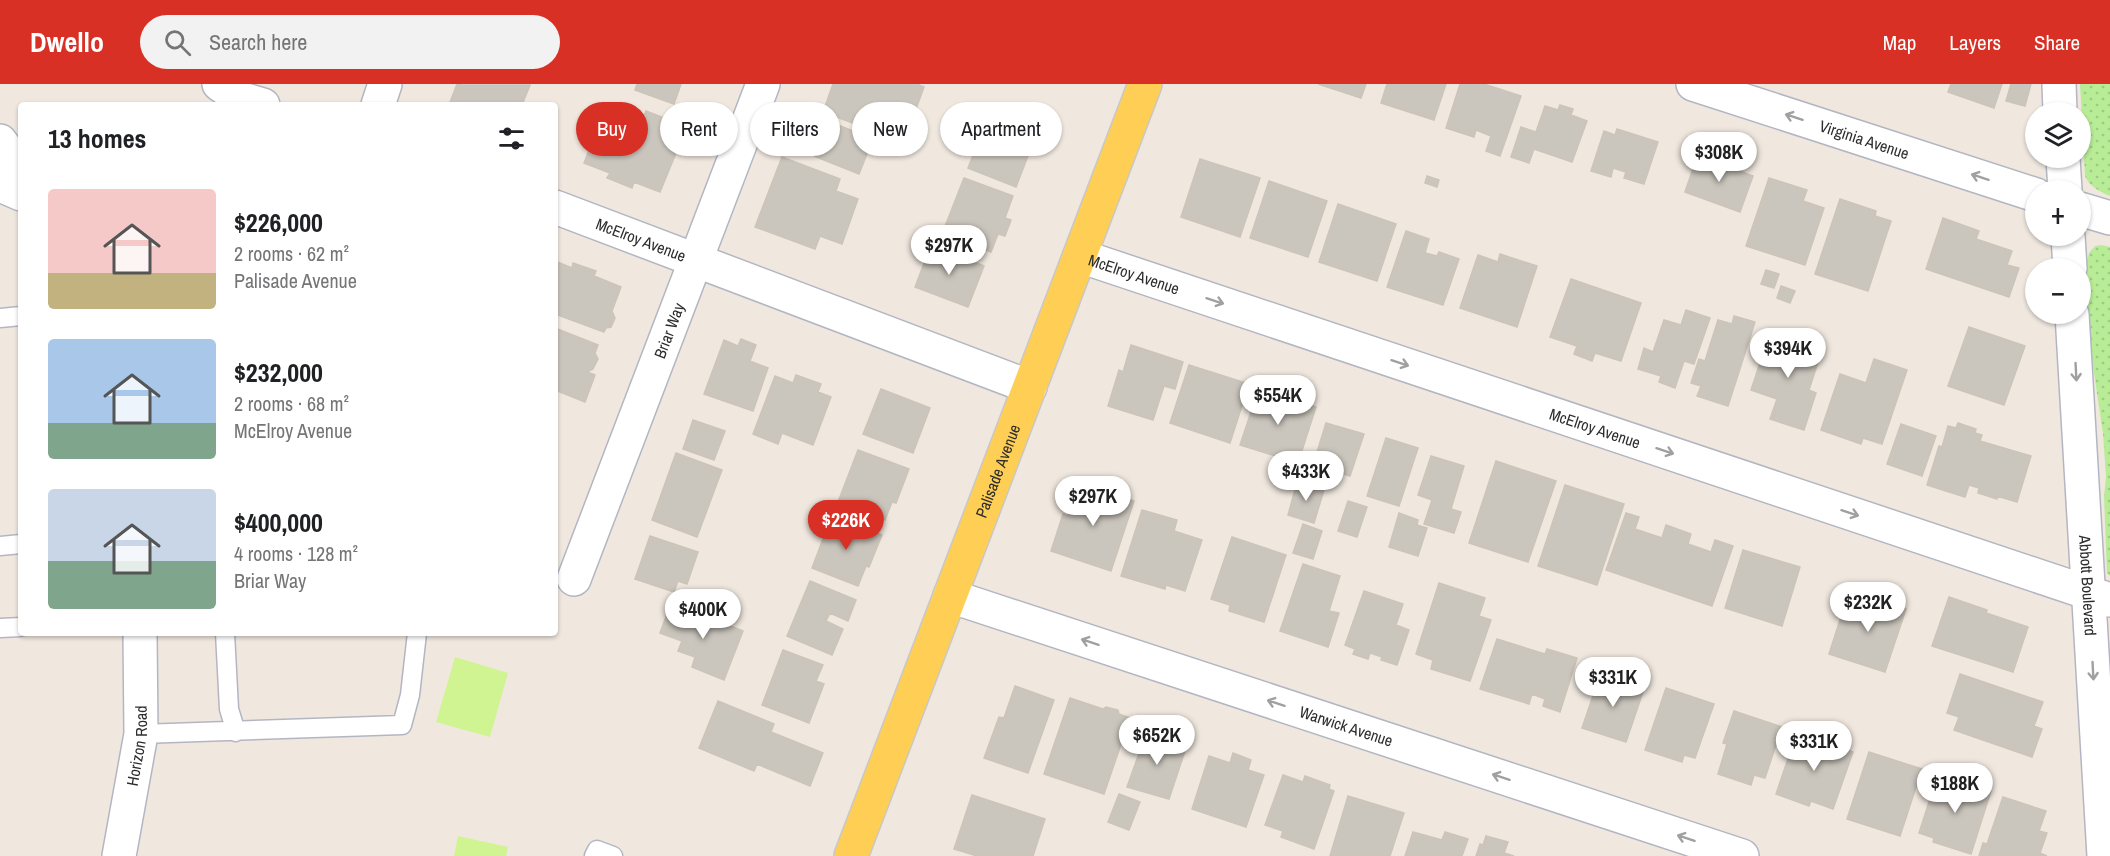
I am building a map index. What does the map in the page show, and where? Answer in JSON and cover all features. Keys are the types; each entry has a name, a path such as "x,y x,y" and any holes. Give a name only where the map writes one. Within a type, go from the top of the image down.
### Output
{"main road":[{"name":"Palisade Avenue","path":"851,856 1080,256 1142,85"}],"street":[{"path":"219,84 240,98 253,102"},
{"path":"379,102 385,84"},
{"name":"Briar Way","path":"574,579 763,84"},
{"name":"Virginia Avenue","path":"1693,84 2025,191"},
{"path":"2059,84 2060,102"},
{"path":"0,141 18,165"},
{"path":"0,185 18,193"},
{"name":"McElroy Avenue","path":"558,208 1030,387"},
{"path":"2091,212 2110,218"},
{"name":"McElroy Avenue","path":"1080,256 2099,596"},
{"name":"Abbott Boulevard","path":"2073,324 2099,596 2104,856"},
{"name":"Warwick Avenue","path":"950,596 1742,856"},
{"name":"Horizon Road","path":"119,856 141,734 140,636"}],"lane":[{"path":"0,318 18,316"},
{"path":"0,546 18,544"},
{"path":"0,628 18,627"},
{"path":"225,636 229,709 236,732"},
{"path":"141,734 402,725 410,694 417,636"},
{"path":"594,856 597,850 613,856"}],"green space":[{"path":"2080,84 2110,84 2110,196 2095,188 2091,185 2091,180 2087,180 2085,176 2085,168 2091,168 2091,102 2081,102"},
{"path":"2095,246 2110,247 2110,576 2107,573 2103,434 2089,324 2091,324 2091,258 2088,258"},
{"path":"455,657 508,673 490,737 436,722"},
{"path":"458,836 508,847 506,856 454,856"}],"building":[{"path":"457,84 530,85 523,102 450,102"},
{"path":"637,84 681,84 675,102 668,102 635,90"},
{"path":"833,84 917,84 924,87 919,102 852,102 852,123 840,118 840,102 827,102"},
{"path":"1318,84 1366,84 1361,98"},
{"path":"1387,84 1446,84 1434,120 1381,103"},
{"path":"1460,84 1484,84 1521,96 1500,156 1486,151 1491,136 1476,130 1474,137 1446,128"},
{"path":"1951,84 2002,84 1994,108 1948,92"},
{"path":"2011,84 2031,84 2025,106 2006,101"},
{"path":"1560,105 1573,109 1571,115 1587,121 1572,162 1534,149 1529,163 1511,157 1521,127 1536,132 1545,106 1558,110"},
{"path":"648,112 660,116 660,156 675,156 660,192 634,182 632,188 607,178 610,173 584,163 587,156 648,156"},
{"path":"840,126 852,131 852,156 866,156 859,174 814,156 840,156"},
{"path":"1617,129 1658,142 1644,184 1624,178 1626,172 1613,168 1611,177 1591,171 1604,131 1615,135"},
{"path":"973,156 1028,156 1016,187 968,168"},
{"path":"782,157 840,179 836,191 858,199 842,244 820,236 815,249 755,227"},
{"path":"1697,157 1722,165 1724,159 1736,163 1734,169 1753,176 1740,212 1685,192"},
{"path":"1200,159 1260,178 1240,237 1181,217"},
{"path":"1427,176 1439,180 1437,187 1425,183"},
{"path":"964,178 1013,196 1005,218 1011,220 1005,236 998,234 991,252 942,234"},
{"path":"1769,178 1807,190 1803,201 1824,208 1805,265 1746,246"},
{"path":"1269,181 1327,201 1308,257 1250,238"},
{"path":"1840,199 1876,211 1875,216 1891,221 1868,291 1815,274"},
{"path":"1338,204 1396,224 1377,281 1319,262"},
{"path":"1943,218 1979,231 1976,239 2012,251 2007,265 2019,268 2009,297 1926,269"},
{"path":"1406,231 1429,239 1425,253 1437,256 1439,252 1459,259 1443,305 1387,287"},
{"path":"931,245 984,266 968,307 915,287"},
{"path":"1500,254 1537,266 1517,327 1460,308 1478,255 1498,262"},
{"path":"558,262 572,268 573,263 596,271 594,276 621,287 612,311 615,318 611,327 606,328 604,332 558,315"},
{"path":"1766,270 1779,274 1774,288 1761,284"},
{"path":"1571,279 1641,303 1621,361 1595,353 1592,361 1574,354 1577,346 1550,337"},
{"path":"1781,286 1795,291 1790,303 1777,298"},
{"path":"1686,310 1710,318 1694,364 1684,361 1675,388 1659,382 1661,376 1638,369 1644,348 1653,352 1664,320 1681,325"},
{"path":"1734,316 1755,322 1728,406 1697,396 1701,386 1691,383 1699,359 1705,361 1718,320 1732,324"},
{"path":"1969,327 2025,346 2004,405 1948,386"},
{"path":"558,329 598,345 595,353 598,359 593,369 587,372 595,375 585,402 558,391"},
{"path":"1770,333 1822,350 1809,390 1816,393 1804,430 1770,419 1777,399 1751,390"},
{"path":"741,339 756,345 750,361 768,368 753,411 704,394 724,340 738,346"},
{"path":"1131,345 1183,362 1175,389 1164,386 1153,420 1108,406 1119,370 1123,372"},
{"path":"1874,359 1907,370 1882,444 1863,438 1861,444 1821,430 1840,374 1866,383"},
{"path":"1189,365 1249,384 1230,443 1170,423"},
{"path":"796,375 821,384 818,392 831,397 813,445 782,433 778,444 753,434 775,376 793,383"},
{"path":"1259,388 1316,407 1298,463 1240,445"},
{"path":"881,389 930,408 913,453 863,434"},
{"path":"693,420 725,431 714,460 683,449"},
{"path":"1326,423 1364,434 1350,476 1313,465"},
{"path":"1958,423 1976,429 1975,433 1982,435 1980,441 2031,456 2017,502 1978,493 1979,488 1969,485 1965,497 1927,485 1948,426 1956,428"},
{"path":"1901,424 1936,436 1922,476 1887,464"},
{"path":"1386,438 1418,448 1399,506 1367,496"},
{"path":"858,450 909,469 896,503 892,502 885,520 838,502"},
{"path":"676,453 722,470 697,537 652,520"},
{"path":"1431,456 1464,466 1451,509 1461,512 1454,533 1424,524 1432,500 1418,495"},
{"path":"1496,461 1556,481 1528,562 1469,543"},
{"path":"1297,482 1324,490 1314,523 1288,515"},
{"path":"1078,483 1134,501 1111,571 1051,551 1063,514 1068,516"},
{"path":"1565,485 1624,504 1597,585 1538,566"},
{"path":"1348,501 1367,507 1357,537 1338,531"},
{"path":"1142,510 1177,520 1174,531 1202,540 1185,591 1166,585 1165,589 1121,576"},
{"path":"1399,513 1418,520 1417,525 1427,528 1418,556 1389,547"},
{"path":"1626,513 1639,517 1635,529 1662,538 1666,525 1691,534 1688,544 1711,552 1715,540 1733,546 1712,606 1606,570"},
{"path":"832,515 882,535 869,567 866,566 858,586 812,568"},
{"path":"1303,524 1322,531 1313,559 1293,553"},
{"path":"650,536 698,552 687,584 678,581 674,592 635,579"},
{"path":"1232,537 1286,555 1264,622 1229,611 1230,605 1211,599"},
{"path":"1743,550 1800,567 1782,626 1725,608"},
{"path":"1303,564 1340,576 1329,611 1339,613 1328,647 1280,631"},
{"path":"810,581 856,600 848,621 830,613 826,621 843,629 832,655 787,636"},
{"path":"1439,583 1485,598 1479,616 1491,620 1470,681 1431,669 1433,660 1416,654"},
{"path":"1364,591 1403,604 1396,625 1409,630 1397,665 1381,660 1382,657 1370,653 1368,659 1353,654 1355,649 1345,645"},
{"path":"1949,597 1987,610 1986,613 2028,627 2013,672 1932,646"},
{"path":"1847,598 1873,606 1875,599 1906,609 1885,672 1829,654"},
{"path":"671,603 743,631 724,680 692,667 695,657 678,651 682,641 660,633"},
{"path":"1497,639 1545,654 1547,649 1577,658 1560,712 1543,706 1545,699 1532,694 1529,704 1480,689"},
{"path":"783,650 823,665 816,681 824,684 809,723 762,705"},
{"path":"1960,674 2043,702 2034,726 2042,729 2032,757 1954,730 1959,717 1947,713"},
{"path":"1600,675 1644,689 1626,742 1582,728"},
{"path":"1015,686 1054,700 1028,773 984,758 999,717 1004,718"},
{"path":"1666,688 1714,704 1695,758 1684,755 1682,762 1645,750"},
{"path":"1070,698 1103,709 1106,707 1118,710 1119,714 1130,718 1104,794 1044,774"},
{"path":"718,701 774,724 771,732 823,753 810,786 757,764 754,771 699,748"},
{"path":"1734,711 1782,727 1765,778 1754,775 1751,785 1718,774 1727,744 1723,743"},
{"path":"1147,731 1187,745 1169,799 1127,787"},
{"path":"1797,732 1853,752 1833,809 1811,801 1809,806 1776,794"},
{"path":"1869,752 1922,769 1900,836 1847,819"},
{"path":"1233,753 1251,760 1248,770 1264,775 1246,827 1192,809 1209,756 1230,763"},
{"path":"1938,774 1991,791 1971,854 1933,842 1934,838 1919,833"},
{"path":"1283,775 1303,782 1305,776 1330,785 1329,789 1334,791 1314,849 1281,837 1283,831 1265,825"},
{"path":"1119,794 1140,802 1129,830 1108,822"},
{"path":"972,795 1045,819 1033,856 977,856 954,849"},
{"path":"1348,796 1404,813 1390,856 1330,856"},
{"path":"2003,797 2046,811 2039,831 2047,833 2040,853 2047,856 1979,856 1983,843 1987,844"},
{"path":"1413,832 1442,840 1445,832 1468,839 1462,856 1405,856"},
{"path":"1486,836 1508,842 1504,853 1514,856 1476,856"}]}
